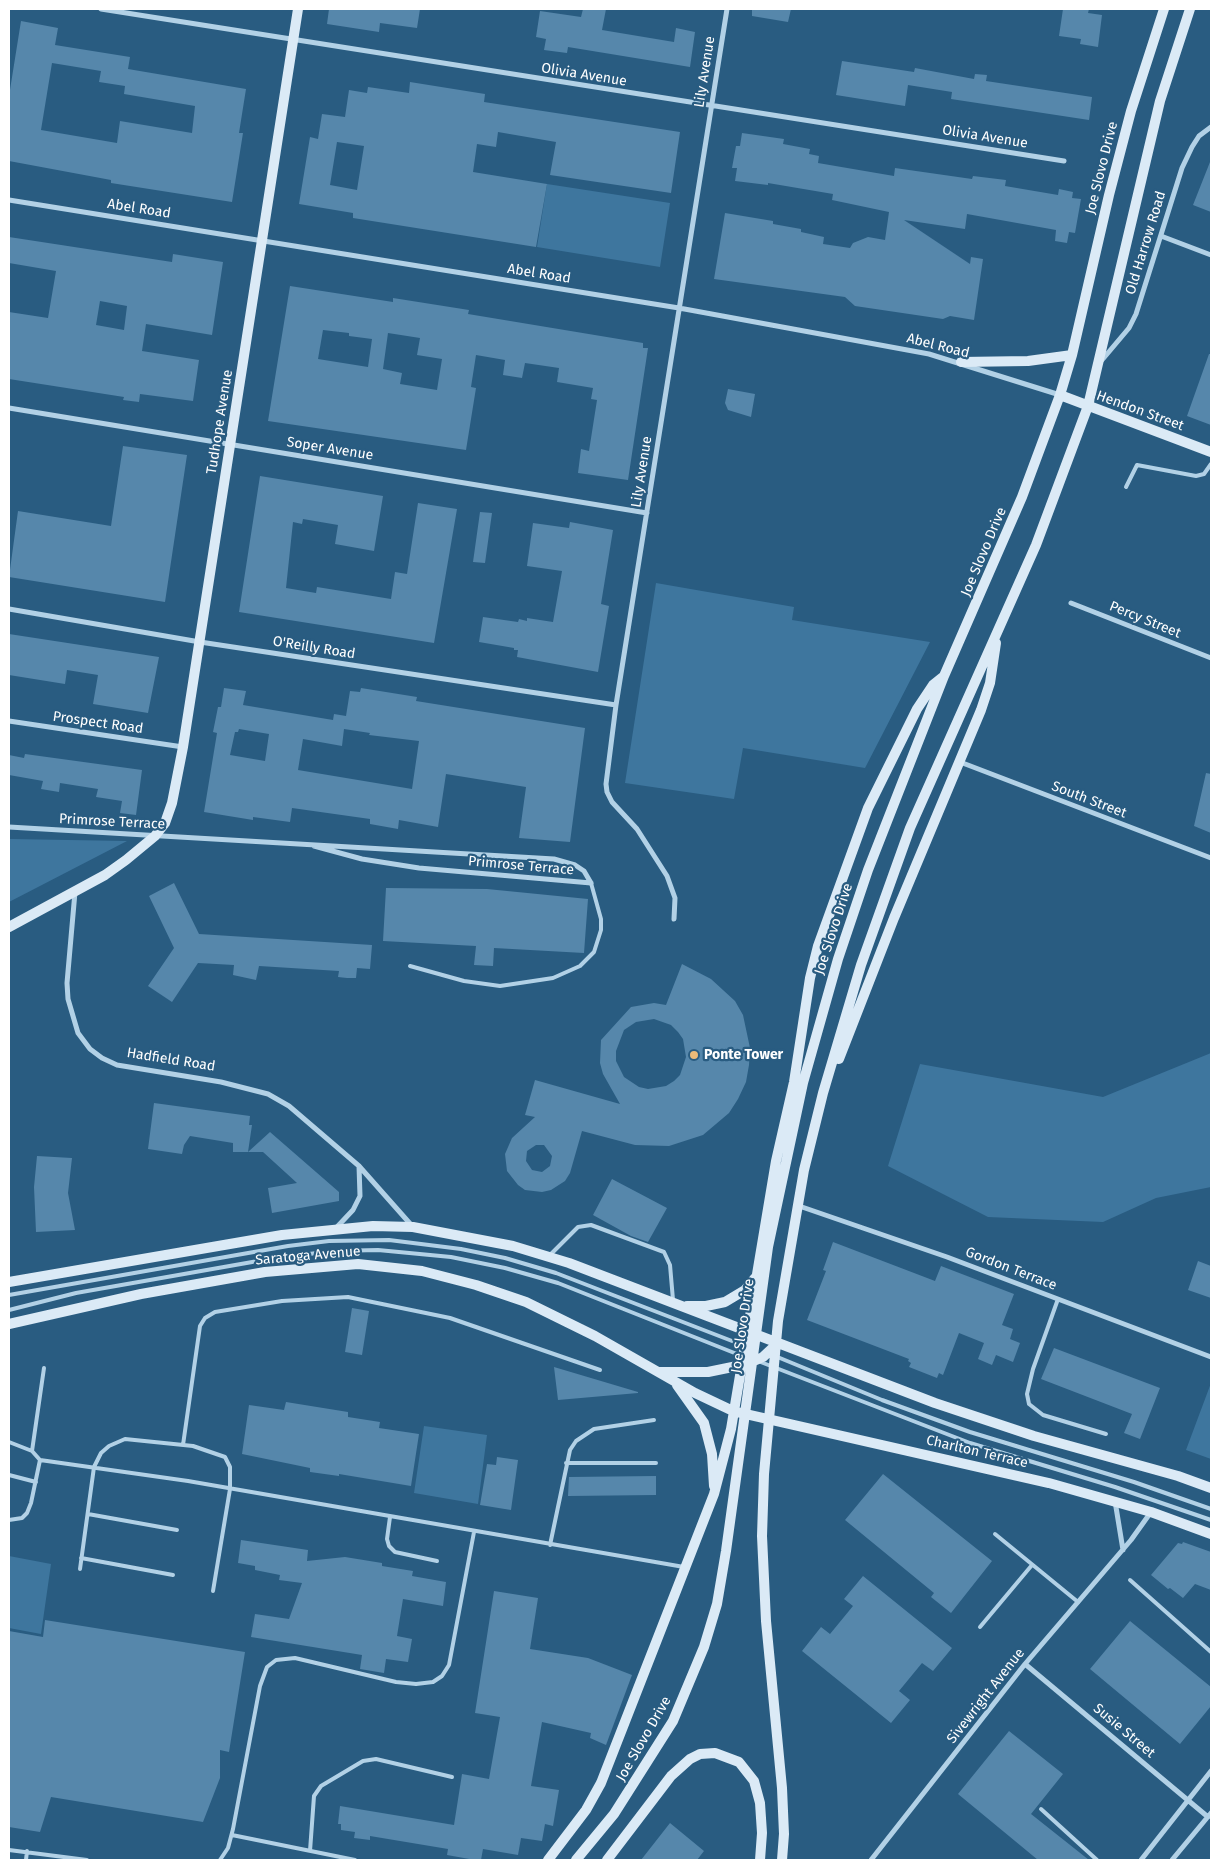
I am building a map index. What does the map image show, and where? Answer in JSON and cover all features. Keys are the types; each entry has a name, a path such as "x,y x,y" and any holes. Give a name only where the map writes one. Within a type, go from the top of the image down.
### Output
{"main road":[{"name":"Tudhope Avenue","path":"155,836 165,823 172,803 184,747 298,9"},
{"name":"Joe Slovo Drive","path":"576,1860 614,1814 644,1770 673,1721 692,1679 717,1604 768,1247 803,1083 855,906 944,676 1022,497 1060,396 1072,355 1109,194 1131,111 1164,9"},
{"path":"782,1860 784,1834 782,1788 766,1621 762,1536 764,1474 778,1321 804,1170 823,1093 876,922 910,828 1036,545 1088,406 1160,102 1190,9"},
{"path":"961,362 1028,361 1072,355"},
{"name":"Hendon Street","path":"1060,396 1211,452"},
{"path":"656,1372 708,1372 742,1355 757,1361 777,1344 802,1207 826,1100 891,926 960,762 990,683 996,658 997,635"},
{"path":"548,1860 586,1810 601,1783 714,1494 731,1429 776,1161 794,1082 810,978 818,946 868,808 917,709 934,685 944,676"},
{"path":"9,927 105,875 155,836"},
{"name":"Saratoga Avenue","path":"9,1282 282,1235 336,1228 413,1227 513,1246 549,1257 747,1333"},
{"name":"Saratoga Avenue","path":"9,1324 80,1306 226,1279 308,1267 358,1264 422,1271 476,1285 526,1302 595,1336 674,1382 733,1411"},
{"path":"678,1305 706,1306 725,1302 745,1290 755,1278"},
{"name":"Charlton Terrace","path":"747,1333 978,1419 1178,1476 1211,1488"},
{"path":"674,1382 704,1423 712,1454 714,1494"},
{"name":"Charlton Terrace","path":"733,1411 1049,1483 1151,1512 1211,1534"},
{"path":"607,1860 671,1776 690,1759 700,1754 715,1752 739,1762 754,1781 760,1803 762,1833 760,1860"}],"street":[{"name":"Olivia Avenue","path":"101,9 1064,161"},
{"name":"Lily Avenue","path":"674,919 674,898 663,868 637,829 612,802 607,792 616,705 710,106 727,9"},
{"name":"Old Harrow Road","path":"1098,364 1129,328 1136,314 1174,191 1192,147 1200,136 1211,127"},
{"name":"Abel Road","path":"9,200 679,308 929,354 961,362 1060,396"},
{"path":"1161,236 1211,255"},
{"name":"Soper Avenue","path":"9,408 647,512"},
{"name":"Percy Street","path":"1071,602 1211,658"},
{"name":"O'Reilly Road","path":"9,609 200,642 616,705"},
{"name":"Prospect Road","path":"9,721 184,747"},
{"name":"South Street","path":"960,762 1211,858"},
{"name":"Primrose Terrace","path":"9,827 554,859 575,865 584,871 591,883"},
{"name":"Primrose Terrace","path":"304,843 362,859 419,868 591,883"},
{"name":"Hadfield Road","path":"75,892 67,983 68,999 78,1033 90,1049 102,1058 117,1065 221,1082 268,1094 289,1106 359,1166 413,1227"},
{"path":"336,1228 353,1210 360,1196 359,1166"},
{"name":"Gordon Terrace","path":"802,1207 947,1257 1211,1357"},
{"path":"1115,1501 1122,1550"},
{"name":"Sivewright Avenue","path":"871,1860 1026,1664 1122,1550 1151,1512"},
{"name":"Susie Street","path":"1026,1664 1188,1799 1210,1815"},
{"path":"1141,1860 1211,1771"},
{"path":"1172,1860 1210,1815"}],"lane":[{"path":"1126,487 1137,465 1143,464 1196,476 1204,474 1211,464"},
{"path":"410,966 464,981 500,986 553,978 580,966 594,952 601,930 601,919 591,883"},
{"path":"549,1257 578,1228 591,1225 664,1252 670,1265 678,1305"},
{"path":"9,1296 288,1246 329,1241 388,1240 461,1249 505,1258 556,1272 742,1355"},
{"path":"9,1310 86,1292 275,1258 334,1251 378,1250 451,1257 505,1268 540,1278 742,1355 766,1353 970,1432 1134,1482 1211,1509"},
{"path":"183,1445 200,1326 205,1318 215,1312 282,1301 348,1296 450,1318 600,1370"},
{"path":"1058,1299 1032,1369 1027,1394 1029,1404 1043,1415 1106,1434"},
{"path":"757,1361 970,1443 1115,1487 1211,1520"},
{"path":"32,1451 44,1368"},
{"path":"550,1545 566,1463 570,1450 576,1441 594,1429 654,1420"},
{"path":"80,1569 94,1467 101,1453 109,1446 125,1439 183,1445 207,1450 225,1457 230,1467 230,1489 213,1591"},
{"path":"9,1442 32,1451 40,1460 230,1489 685,1567"},
{"path":"9,1520 22,1518 27,1512 40,1460"},
{"path":"566,1463 656,1463"},
{"path":"9,1475 36,1482"},
{"path":"88,1514 177,1530"},
{"path":"390,1517 387,1539 389,1546 396,1552 438,1561"},
{"path":"220,1860 228,1848 232,1835 260,1686 267,1667 276,1660 295,1658 396,1682 416,1684 433,1682 442,1676 449,1665 474,1532"},
{"path":"995,1534 1078,1602"},
{"path":"82,1558 173,1574"},
{"path":"980,1627 1032,1565"},
{"path":"1130,1580 1211,1652"},
{"path":"310,1851 314,1796 321,1786 363,1761 376,1759 452,1777"},
{"path":"1041,1809 1097,1860"},
{"path":"232,1835 355,1860"},
{"path":"9,1850 87,1860"},
{"path":"26,1851 26,1860"}],"shaded area":[{"path":"547,184 670,203 660,267 537,247"},
{"path":"656,583 794,607 792,620 930,642 865,768 743,748 734,799 625,783"},
{"path":"9,839 127,841 9,902"},
{"path":"1211,1053 1211,1187 1156,1198 1103,1222 988,1217 888,1166 920,1064 1103,1097"},
{"path":"1211,1383 1211,1459 1186,1450"},
{"path":"424,1426 487,1435 478,1504 414,1493"},
{"path":"9,1556 51,1564 41,1634 9,1628"}],"building":[{"path":"329,9 420,9 417,28 380,23 379,32 327,24"},
{"path":"583,9 606,9 602,30 674,42 676,28 695,32 690,67 568,47 567,53 544,50 546,39 536,37 540,11 581,17"},
{"path":"752,9 791,9 788,22 752,16"},
{"path":"1063,9 1089,9 1088,13 1102,15 1098,47 1080,44 1081,39 1059,36"},
{"path":"21,21 58,28 55,45 130,57 128,69 246,89 239,133 243,133 232,202 111,183 111,180 9,161 9,96","holes":["52,63 101,71 99,82 125,86 124,94 195,106 192,133 120,121 117,143 41,130"]},
{"path":"842,61 914,72 915,68 974,79 975,74 987,75 986,81 1092,97 1089,120 951,99 952,92 908,85 905,106 836,95"},
{"path":"410,82 485,94 484,102 680,132 671,193 550,175 556,142 498,132 496,147 477,144 473,172 547,184 536,247 353,218 353,213 299,204 310,137 318,139 322,114 345,117 349,90 367,93 368,87 409,93","holes":["337,142 364,146 357,190 330,185"]},
{"path":"742,133 784,139 783,144 810,149 809,154 819,156 818,163 894,176 895,168 972,179 973,176 1006,180 1005,186 1058,195 1059,189 1073,192 1072,198 1081,199 1075,233 1069,232 1067,243 1055,241 1056,230 967,214 965,229 904,220 970,264 971,257 983,259 974,320 950,316 943,319 855,306 845,297 714,279 725,213 773,221 773,224 801,229 801,232 824,237 823,244 850,248 853,243 868,237 885,240 889,212 832,200 833,194 768,183 768,185 735,181 737,168 732,168 736,146 740,146"},
{"path":"1211,162 1211,212 1193,205"},
{"path":"9,237 172,262 173,254 223,262 212,335 146,324 142,351 199,360 193,401 140,394 139,402 123,400 124,397 9,379 9,312 48,318 56,271 9,263","holes":["100,301 127,306 124,330 96,325"]},
{"path":"290,286 393,302 393,298 469,310 468,314 643,343 643,348 648,348 628,480 578,473 581,449 589,451 597,400 591,399 593,388 557,382 559,368 525,363 522,378 503,375 505,360 476,355 471,387 476,388 466,450 268,421","holes":["323,330 349,333 349,336 372,339 368,367 318,359","388,333 420,338 417,355 442,359 437,390 400,384 402,373 383,369"]},
{"path":"1209,354 1211,354 1211,425 1187,416"},
{"path":"728,389 755,394 751,417 728,410 725,403"},
{"path":"123,446 187,455 165,602 9,577 18,511 111,526"},
{"path":"260,476 383,496 374,551 335,544 338,525 303,519 302,524 293,522 286,588 316,593 317,587 391,599 395,572 407,574 418,503 457,509 434,643 239,612"},
{"path":"480,512 492,513 485,563 473,562"},
{"path":"570,522 613,530 601,604 609,606 598,672 517,657 518,650 514,650 514,648 479,642 483,617 518,622 519,619 527,621 527,618 553,622 562,571 527,566 533,523 569,528"},
{"path":"9,634 159,657 148,713 93,704 98,675 67,670 65,684 9,675"},
{"path":"224,688 246,691 243,705 333,720 334,714 346,716 350,691 360,692 361,688 417,697 416,701 585,728 570,842 519,838 526,787 446,774 438,827 399,820 398,829 370,824 370,819 292,808 290,822 253,817 253,820 204,812 217,733 213,732 218,707 221,707","holes":["239,729 269,734 265,761 230,755 235,732 238,732","344,729 370,733 369,735 419,741 412,789 298,770 303,739 342,746"]},
{"path":"25,754 142,770 136,815 120,813 122,801 96,797 98,789 60,783 59,792 41,789 43,781 9,775 9,755 24,758"},
{"path":"1206,773 1211,774 1211,833 1194,826"},
{"path":"174,883 199,934 372,945 370,969 357,968 356,978 347,978 338,977 339,971 259,966 256,980 233,975 234,965 198,963 172,1002 148,986 174,948 149,896"},
{"path":"386,888 487,889 588,899 584,953 494,948 493,966 474,965 476,946 383,941"},
{"path":"682,964 711,979 735,1001 743,1015 750,1048 746,1082 729,1113 703,1135 669,1146 635,1145 582,1131 570,1173 565,1181 551,1190 542,1192 525,1190 518,1185 507,1171 505,1154 512,1138 535,1117 525,1115 535,1080 620,1104 603,1074 600,1063 601,1040 631,1007 654,1003 666,1005","holes":["654,1019 671,1025 678,1032 683,1039 686,1057 680,1075 674,1081 666,1086 648,1089 639,1087 624,1077 616,1061 616,1051 624,1030 636,1022","536,1145 544,1145 552,1156 550,1166 542,1172 532,1170 526,1161 527,1151"]},
{"path":"154,1103 250,1116 249,1125 252,1125 248,1152 233,1152 233,1143 190,1136 184,1145 182,1154 148,1149"},
{"path":"270,1132 339,1192 339,1201 272,1213 268,1188 297,1183 263,1152 248,1152"},
{"path":"37,1156 72,1158 68,1193 75,1230 36,1232 34,1187"},
{"path":"612,1179 667,1208 648,1242 631,1236 593,1215"},
{"path":"833,1242 935,1281 941,1266 1014,1294 1002,1325 1013,1329 1010,1339 1020,1343 1013,1362 996,1355 992,1365 978,1359 984,1343 959,1333 943,1375 939,1373 937,1378 909,1367 911,1363 908,1361 909,1359 807,1320 826,1271 823,1270"},
{"path":"1198,1261 1211,1266 1211,1298 1188,1290"},
{"path":"352,1308 369,1311 362,1355 345,1352"},
{"path":"1054,1348 1160,1388 1140,1439 1124,1433 1132,1414 1041,1379"},
{"path":"554,1367 638,1392 638,1393 558,1400"},
{"path":"286,1402 348,1412 348,1417 380,1422 379,1428 419,1434 411,1486 339,1474 339,1476 310,1472 310,1468 242,1454 249,1405 284,1410"},
{"path":"497,1457 518,1460 511,1510 480,1505 487,1464 496,1465"},
{"path":"883,1474 992,1561 951,1613 931,1597 934,1593 845,1520"},
{"path":"656,1476 656,1495 568,1496 569,1477"},
{"path":"241,1540 308,1550 307,1561 345,1557 382,1563 382,1566 413,1571 412,1576 446,1582 443,1606 403,1599 397,1636 412,1639 408,1662 386,1659 384,1673 360,1669 362,1655 251,1637 255,1614 289,1619 302,1583 279,1580 280,1575 255,1570 255,1566 238,1563"},
{"path":"1183,1542 1211,1552 1211,1590 1195,1584 1183,1598 1151,1575 1178,1543 1182,1544"},
{"path":"863,1576 952,1648 933,1671 922,1663 899,1691 910,1700 891,1723 802,1651 821,1627 830,1634 853,1606 844,1599"},
{"path":"494,1591 538,1598 530,1649 588,1658 632,1675 606,1745 590,1738 591,1733 542,1722 531,1786 559,1790 553,1826 545,1824 542,1841 521,1838 518,1855 483,1849 481,1860 475,1860 447,1855 448,1849 370,1836 370,1840 354,1838 355,1832 341,1830 341,1824 338,1824 340,1806 454,1825 462,1774 489,1779 500,1717 475,1713"},
{"path":"45,1620 245,1652 229,1752 220,1750 220,1778 203,1822 51,1797 40,1832 9,1827 9,1631 43,1637"},
{"path":"1130,1621 1211,1687 1211,1706 1180,1744 1090,1669"},
{"path":"1009,1731 1063,1774 1031,1814 1089,1860 1038,1860 958,1794"},
{"path":"670,1823 704,1851 697,1860 641,1860"}],"place":[{"name":"Ponte Tower","path":"694,1055"}]}
